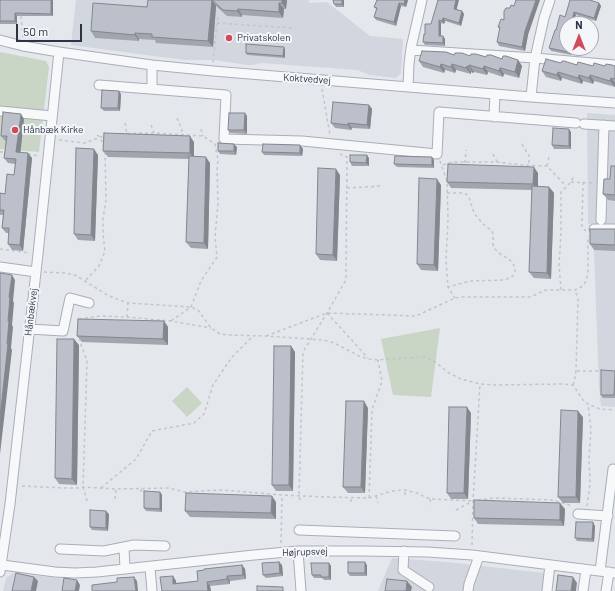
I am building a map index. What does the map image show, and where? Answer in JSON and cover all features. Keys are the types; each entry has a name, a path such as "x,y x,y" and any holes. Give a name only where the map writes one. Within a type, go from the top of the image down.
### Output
{"street":[{"path":"408,87 411,50 422,0"},
{"path":"531,97 534,58 550,0"},
{"name":"Koktvedvej","path":"0,40 23,46 59,52 152,65 320,80 615,103"},
{"path":"411,50 615,65"},
{"name":"Hånbækvej","path":"1,569 3,529 12,486 59,52"},
{"path":"152,65 152,89"},
{"path":"99,85 226,95 224,139 302,141 437,154 439,112 615,126"},
{"path":"494,117 495,94"},
{"path":"0,112 52,116"},
{"path":"601,220 604,126"},
{"path":"594,229 615,229"},
{"path":"0,267 36,272"},
{"path":"29,329 63,331 70,298 89,303"},
{"path":"606,591 608,572 608,516 613,469"},
{"path":"576,510 591,515 608,516"},
{"path":"299,530 362,541 455,536"},
{"name":"Højrupsvej","path":"1,569 75,573 97,572 281,553 362,541 404,551 475,556 608,572"},
{"path":"60,549 104,551 134,545 165,546"},
{"path":"124,547 125,569"},
{"path":"298,551 300,591"},
{"path":"404,551 403,570 429,587"},
{"path":"468,591 475,556"},
{"path":"546,591 550,565"},
{"path":"150,567 152,591"},
{"path":"583,591 586,570"}],"path":[{"path":"21,14 23,46"},
{"path":"213,71 218,15"},
{"path":"217,23 294,28"},
{"path":"300,500 303,352 346,280 347,157 332,151 320,80"},
{"path":"177,118 182,130 181,135"},
{"path":"125,123 127,134"},
{"path":"151,125 154,133"},
{"path":"201,129 203,136"},
{"path":"49,139 85,143 111,133 154,133 203,136 215,144 218,160 216,170 218,203 215,237 217,257 201,281 191,306 171,321"},
{"path":"85,281 99,266 105,251 103,219 106,200 105,151 100,137 97,135"},
{"path":"522,144 529,156 529,165"},
{"path":"465,163 466,150"},
{"path":"0,152 7,153"},
{"path":"27,154 48,156"},
{"path":"437,154 447,181 448,220 446,260 448,286 455,298"},
{"path":"493,154 497,162"},
{"path":"547,166 549,157"},
{"path":"442,166 452,162 497,162 547,166 566,186"},
{"path":"561,290 559,265 561,192 571,182 574,175"},
{"path":"265,336 327,313 416,316 455,298 461,297 530,297 546,290 575,290 585,283 588,274 588,233 582,228 584,182"},
{"path":"347,188 382,186"},
{"path":"448,193 462,193 469,197 474,213 483,224 492,231 494,248 510,260 515,267 513,276 506,280 470,281 448,286"},
{"path":"0,249 38,254"},
{"path":"36,272 65,273 75,275 109,296 128,303 191,306 198,310 212,328 220,334 324,340 369,359 378,360 425,357 434,361 449,373 461,379 480,384 573,385"},
{"path":"575,290 578,299 576,370 573,385 583,400 588,404 600,409 615,410"},
{"path":"128,303 128,317"},
{"path":"327,313 369,359"},
{"path":"80,324 80,319 100,316 171,321 212,328"},
{"path":"80,336 80,342 87,361 83,487 88,504"},
{"path":"101,488 136,459 152,431 194,423 204,414 213,385 232,357 253,336"},
{"path":"369,498 372,410 382,381 378,360"},
{"path":"576,370 607,371"},
{"path":"475,556 473,501 480,384"},
{"path":"588,404 591,430 589,457 590,484 587,505 591,515"},
{"path":"12,486 116,489 169,488 184,492 221,490 299,496 369,498 392,491 405,490 417,493 430,499 473,501 495,498 552,500 576,510"},
{"path":"115,498 116,489"},
{"path":"141,489 141,495"},
{"path":"405,490 405,495"},
{"path":"281,553 282,495"},
{"path":"376,496 378,503"},
{"path":"351,497 351,502"},
{"path":"430,499 430,505"},
{"path":"456,510 473,501"}],"shaded area":[{"name":"Privatskolen","path":"76,0 309,0 309,3 327,2 370,36 403,39 401,73 396,78 370,75 357,70 262,63 247,65 214,60 185,60 71,45"},
{"path":"587,113 615,115 615,407 601,406 599,385 593,224 588,224"},
{"path":"392,558 447,562 553,574 551,591 378,591"},
{"path":"13,573 67,579 64,591 3,591 6,578"}],"green space":[{"path":"0,52 46,61 49,67 39,152 0,149"},
{"path":"440,328 431,397 393,395 381,339"},
{"path":"187,387 202,403 187,417 172,401"}],"building":[{"path":"0,0 51,0 51,14 15,13 15,21 0,21"},
{"path":"148,0 212,0 208,41 152,37 152,34 135,33 135,35 91,31 93,3 147,7"},
{"path":"212,0 282,0 282,3 279,3 279,12 238,9 237,11 223,10"},
{"path":"333,0 342,0 342,4 334,4"},
{"path":"377,0 405,0 404,4 399,3 394,22 374,17 377,8 374,7"},
{"path":"438,0 456,0 454,9 462,11 459,23 443,18 442,21 439,20 439,36 443,36 443,43 423,42 424,34 425,35 425,24 431,24"},
{"path":"516,0 536,0 525,31 522,47 497,42 500,27 498,27 501,19 504,20 504,11 506,8 510,8 511,5 514,6"},
{"path":"570,0 590,0 599,3 595,16 587,16 574,12 573,16 565,16"},
{"path":"559,19 559,50 549,48"},
{"path":"246,44 284,47 283,56 246,53"},
{"path":"422,51 446,52 454,55 455,53 462,53 470,56 471,54 476,54 486,57 487,55 491,55 502,59 503,56 506,56 518,60 515,72 500,68 499,71 484,66 483,69 469,65 469,67 467,66 466,68 452,64 451,67 441,64 440,67 419,61"},
{"path":"546,59 561,63 564,61 577,65 578,62 593,66 594,63 605,66 606,64 612,65 615,66 615,79 611,78 610,81 590,75 589,78 579,75 578,78 558,72 557,75 542,71"},
{"path":"102,90 119,91 118,108 101,108"},
{"path":"333,102 369,105 367,125 331,123"},
{"path":"3,112 21,114 16,152 28,153 20,245 8,244 9,228 2,228 4,210 0,210 0,193 5,194 7,174 14,175 16,159 4,158 7,136 1,136"},
{"path":"229,113 245,113 244,130 228,130"},
{"path":"553,128 569,129 569,146 552,145"},
{"path":"104,133 190,136 190,153 103,151"},
{"path":"218,143 234,144 234,151 218,151"},
{"path":"263,144 300,145 300,153 262,152"},
{"path":"76,148 94,149 91,235 74,234"},
{"path":"350,155 367,155 366,163 350,162"},
{"path":"189,156 206,157 204,243 186,242"},
{"path":"395,156 432,157 432,165 394,164"},
{"path":"448,164 534,167 533,184 447,182"},
{"path":"611,166 615,166 615,195 603,194 604,179 610,179"},
{"path":"318,168 336,169 333,255 316,254"},
{"path":"419,178 437,179 434,265 417,264"},
{"path":"532,186 549,187 547,273 529,272"},
{"path":"590,229 615,229 615,245 590,244"},
{"path":"0,273 12,275 9,297 8,344 0,418"},
{"path":"78,319 164,321 163,339 77,336"},
{"path":"57,339 74,339 72,479 55,478"},
{"path":"274,346 291,346 289,485 272,485"},
{"path":"601,370 615,371 614,395 601,395"},
{"path":"346,401 364,401 361,487 343,487"},
{"path":"449,407 467,407 464,493 447,493"},
{"path":"561,410 578,411 576,497 558,497"},
{"path":"144,491 160,492 160,509 144,508"},
{"path":"186,493 272,496 271,513 185,511"},
{"path":"474,500 560,503 560,520 474,518"},
{"path":"90,510 106,511 106,528 90,527"},
{"path":"576,522 593,522 592,539 575,538"},
{"path":"279,562 280,573 263,575 262,563"},
{"path":"348,562 365,562 365,573 348,573"},
{"path":"311,563 329,563 329,577 312,575"},
{"path":"242,565 243,575 227,576 227,579 207,582 208,591 162,591 160,577 173,576 173,584 198,581 197,571"},
{"path":"16,573 34,577 31,591 12,591"},
{"path":"558,575 573,577 571,591 556,591"},
{"path":"134,577 136,591 92,591 92,585 117,582 117,578"},
{"path":"64,578 77,580 75,591 62,591"},
{"path":"387,579 407,581 406,591 385,591"},
{"path":"257,586 283,587 283,591 257,591"}],"place":[{"name":"Privatskolen","path":"229,38"},
{"name":"Hånbæk Kirke","path":"15,130"}]}
